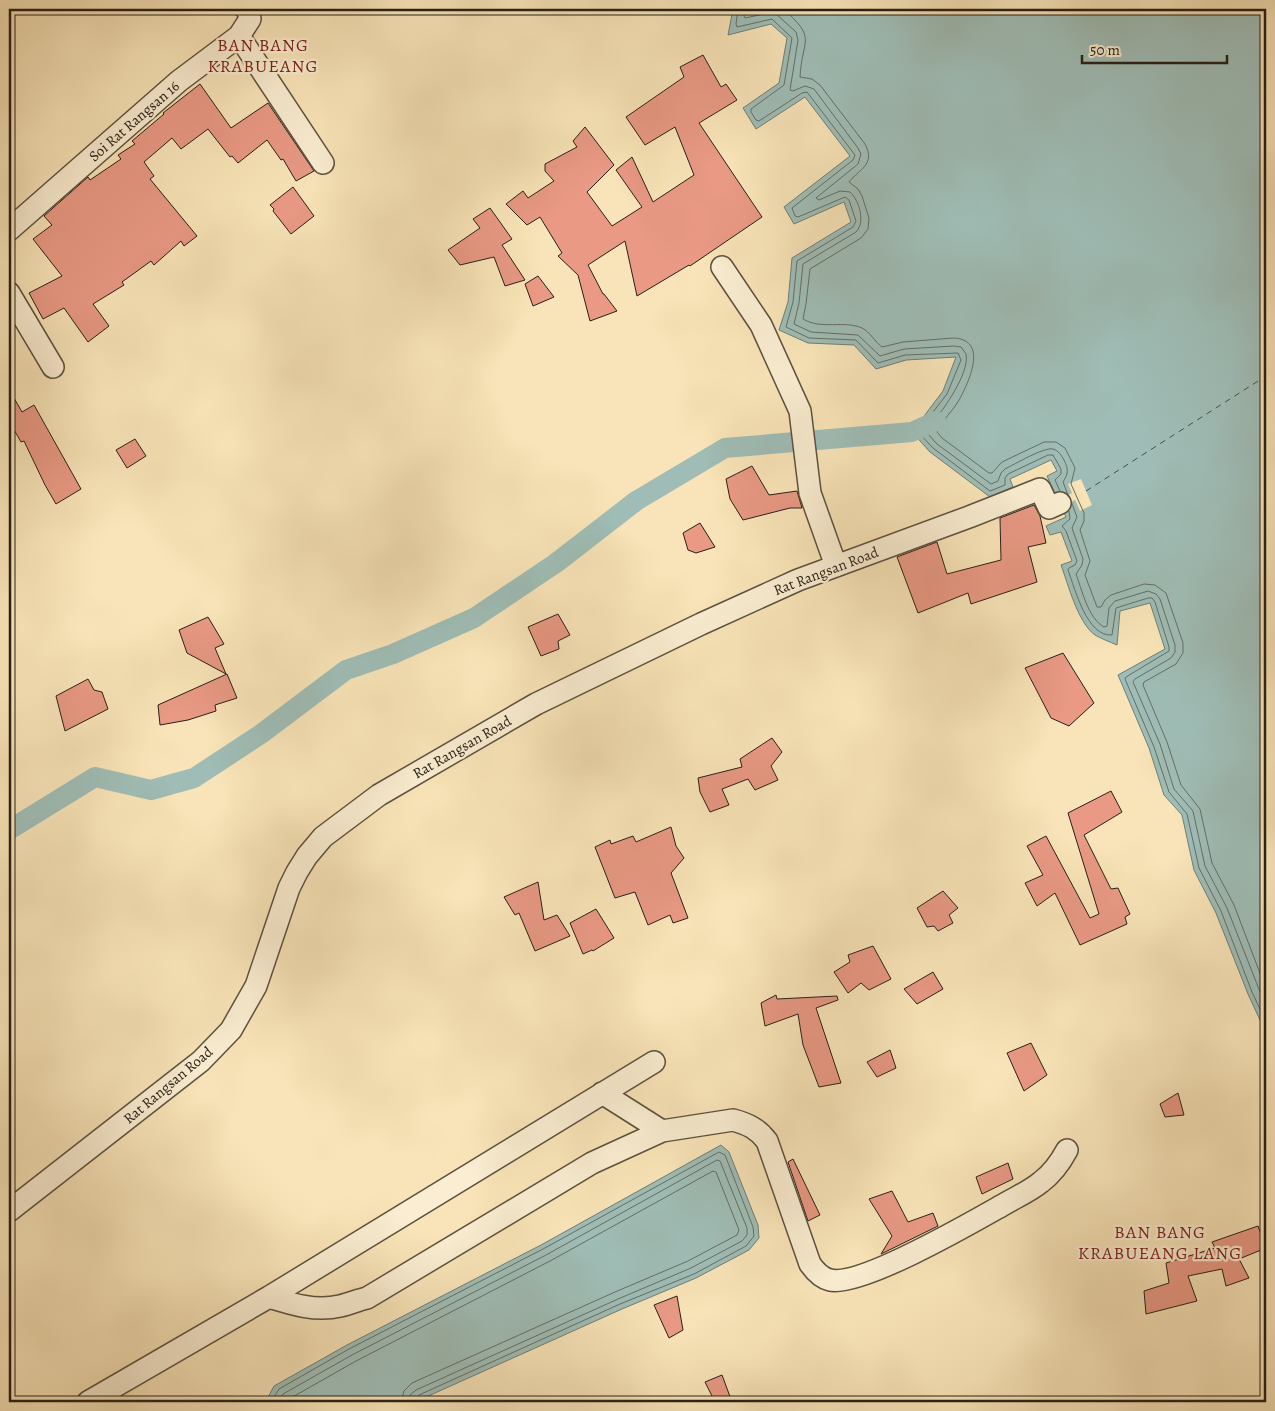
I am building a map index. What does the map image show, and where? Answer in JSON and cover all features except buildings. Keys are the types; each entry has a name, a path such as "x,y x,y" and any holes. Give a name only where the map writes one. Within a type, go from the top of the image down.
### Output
{"street":[{"name":"Soi Rat Rangsan 16","path":"9,230 179,81 238,36 250,19 249,12 246,9"},
{"path":"238,36 323,163"},
{"path":"722,267 761,325 800,411 810,493 836,566"},
{"path":"9,293 53,367"},
{"name":"Rat Rangsan Road","path":"9,1210 201,1061 231,1030 256,986 289,888 307,856 323,838 379,795 536,704 798,580 969,517 1040,488 1049,508 1060,503"},
{"path":"88,1402 269,1297 654,1062"},
{"path":"602,1094 662,1131"},
{"path":"269,1297 312,1308 338,1307 367,1298 592,1163 662,1131 734,1120 759,1130 767,1141 810,1264 818,1274 830,1280 857,1277 924,1248 960,1229 1039,1184 1052,1173 1067,1150"}],"water":[{"path":"733,9 1266,9 1266,1033 1248,994 1216,913 1194,870 1182,815 1164,795 1149,748 1118,675 1165,649 1150,603 1120,611 1117,645 1095,635 1084,622 1074,603 1061,565 1072,561 1061,532 1050,535 1046,526 1066,517 1047,476 1057,471 1051,460 1010,479 1013,487 990,497 930,452 912,432 943,391 956,357 906,360 876,369 854,345 808,343 779,330 788,302 792,258 851,222 844,202 794,224 784,207 850,156 805,97 756,129 743,108 779,83 787,38 771,24 728,35"},
{"path":"721,1145 729,1152 758,1225 759,1238 749,1250 696,1278 622,1309 415,1402 266,1401 274,1386 347,1345 541,1245"}],"pier":[{"path":"1081,479 1092,505 1080,511 1075,500 1061,506 1058,500 1072,493 1068,484"}],"waterway":[{"path":"9,830 95,777 151,790 194,778 261,734 346,670 393,654 474,618 556,563 636,501 725,448 912,432 936,421"}],"ferry route":[{"path":"1086,491 1266,376"}],"district":[{"name":"BAN BANG KRABUEANG","path":"263,55"},
{"name":"BAN BANG KRABUEANG LANG","path":"1160,1242"}]}
